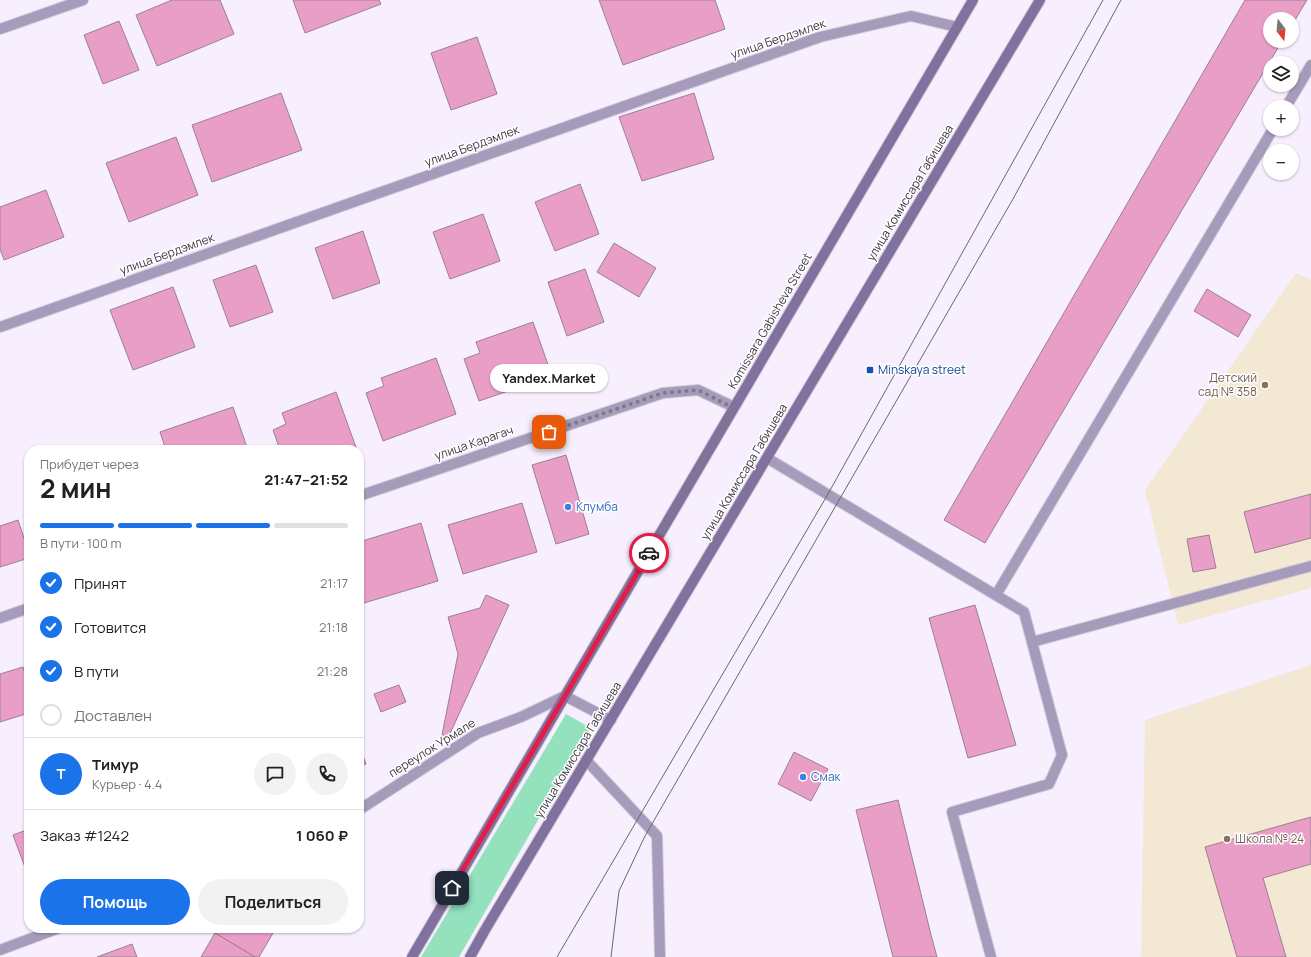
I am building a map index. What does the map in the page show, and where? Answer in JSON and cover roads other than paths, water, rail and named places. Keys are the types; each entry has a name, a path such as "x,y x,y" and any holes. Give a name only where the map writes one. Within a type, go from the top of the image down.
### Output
{"street":[{"path":"0,29 83,0"},
{"name":"Komissara Gabisheva Street","path":"565,696 973,0"},
{"name":"улица Комиссара Габишева","path":"470,957 1040,0"},
{"name":"улица Бердэмлек","path":"0,327 820,37 911,16 957,27"},
{"path":"1290,100 1311,65"},
{"path":"996,595 1269,136"},
{"name":"улица Карагач","path":"364,494 663,393 698,390 734,408"},
{"path":"767,458 1024,612 1062,755 1049,784 952,812 991,957"},
{"path":"1032,642 1311,566"},
{"path":"0,618 24,610"},
{"path":"412,957 565,696 610,720"},
{"name":"переулок Урмале","path":"364,807 478,733 521,717 565,696"},
{"path":"586,760 657,836 660,957"},
{"path":"0,950 45,933"}],"tram line":[{"path":"557,957 828,494 1103,0"},
{"path":"611,957 619,891 645,836 1013,199 1121,0"}],"place":[{"name":"Minskaya street","path":"870,370"},
{"name":"Детский сад № 358","path":"1265,385"},
{"name":"Yandex.Market","path":"549,432"},
{"name":"Клумба","path":"568,507"},
{"name":"Смак","path":"803,777"},
{"name":"Школа № 24","path":"1227,839"}]}
